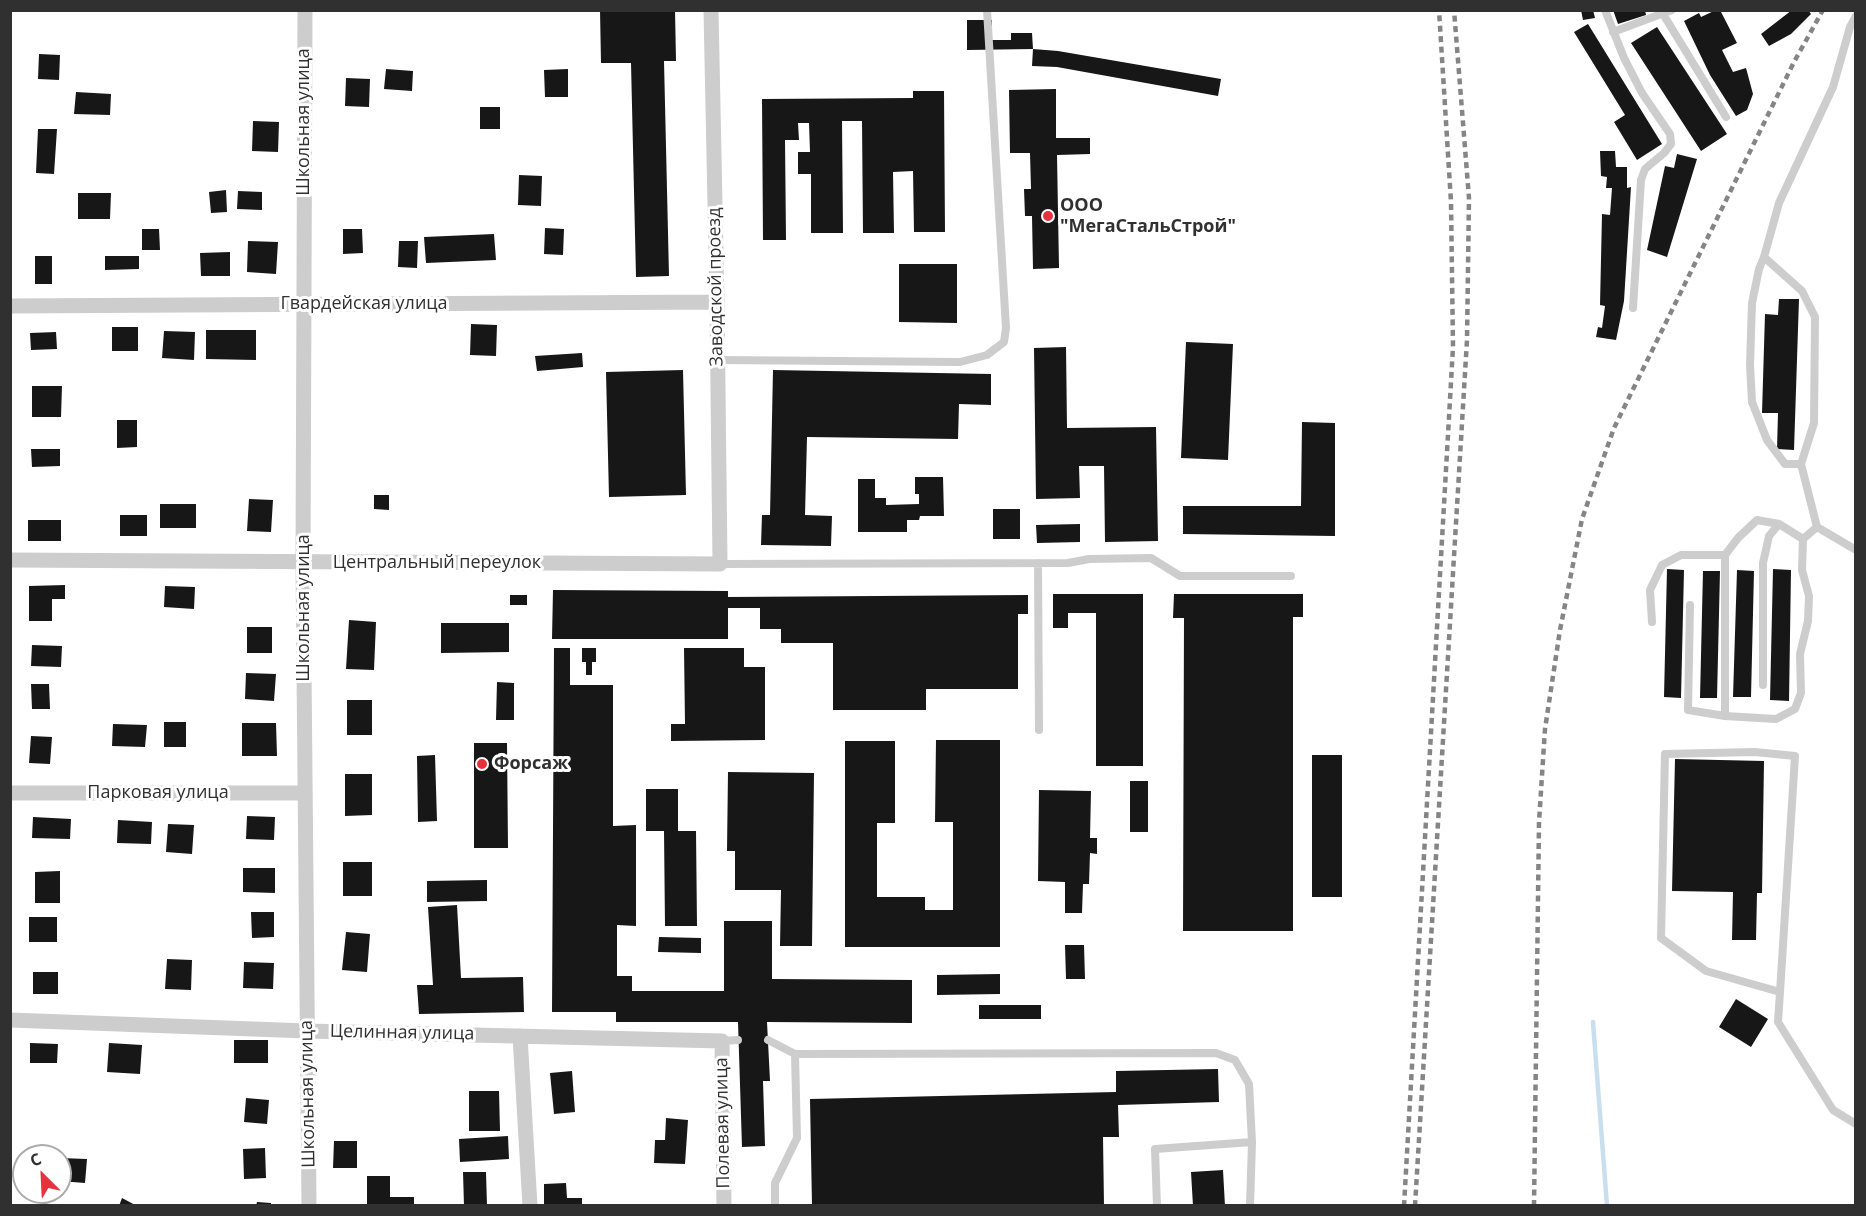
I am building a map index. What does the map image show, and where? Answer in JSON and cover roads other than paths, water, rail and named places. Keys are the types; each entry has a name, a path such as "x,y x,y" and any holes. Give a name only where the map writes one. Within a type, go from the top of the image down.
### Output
{"street":[{"name":"Школьная улица","path":"305,10 303,562 309,1206"},
{"name":"Заводской проезд","path":"711,10 720,564"},
{"name":"Гвардейская улица","path":"10,306 717,302"},
{"name":"Центральный переулок","path":"10,560 720,564"},
{"name":"Парковая улица","path":"10,793 305,793"},
{"name":"Целинная улица","path":"10,1020 307,1031 722,1041"},
{"path":"520,1036 530,1206"},
{"name":"Полевая улица","path":"722,1041 724,1206"}],"lane":[{"path":"718,360 960,362 987,355 1004,342 1006,328 987,10"},
{"path":"1605,10 1613,33 1642,93 1670,134 1671,144 1645,169 1641,180 1634,308"},
{"path":"1613,33 1672,10"},
{"path":"1663,14 1726,117"},
{"path":"1801,464 1785,464 1767,440 1752,402 1750,365 1752,303 1759,268 1779,203 1833,87 1850,27 1856,16"},
{"path":"1764,257 1802,291 1815,317 1814,423 1801,464 1817,527 1856,550"},
{"path":"1725,716 1725,555 1738,538 1757,520 1779,524 1803,539"},
{"path":"1763,685 1762,562 1769,536 1779,524"},
{"path":"1690,605 1688,711 1776,719 1795,710 1801,693 1800,654 1808,621 1809,597 1802,570 1803,539 1817,527"},
{"path":"1652,622 1650,590 1662,565 1682,555 1725,555"},
{"path":"720,564 1068,563 1089,559 1151,558 1180,576 1291,576"},
{"path":"1038,563 1039,730"},
{"path":"1780,992 1706,971 1661,938 1665,754 1755,752 1795,756 1780,992 1778,1022 1833,1110 1856,1124"},
{"path":"722,1041 738,1040"},
{"path":"768,1040 795,1054 1216,1053 1235,1060 1249,1084 1252,1142 1250,1206"},
{"path":"775,1206 774,1183 797,1138 795,1054"},
{"path":"1157,1206 1155,1149 1252,1142"}],"waterway":[{"path":"1593,1022 1607,1206"}],"railway":[{"path":"1404,1206 1453,347 1451,202 1439,10"},
{"path":"1415,1206 1467,340 1469,198 1454,10"},
{"path":"1534,1206 1539,822 1545,729 1560,630 1582,519 1614,428 1794,62 1823,10"}],"place":[{"name":"ООО \"МегаСтальСтрой\"","path":"1048,216"},
{"name":"Форсаж","path":"482,764"}]}
